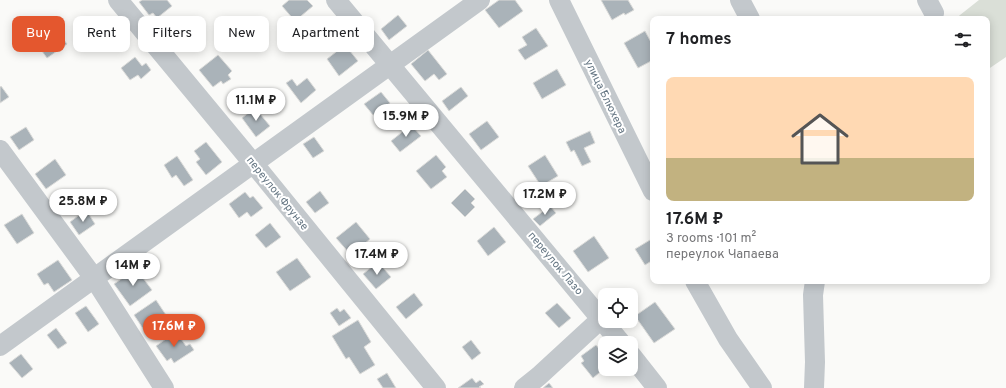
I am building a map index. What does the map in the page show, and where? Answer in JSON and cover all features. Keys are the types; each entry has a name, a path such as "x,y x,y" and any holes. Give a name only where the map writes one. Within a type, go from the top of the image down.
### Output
{"street":[{"name":"переулок Фрунзе","path":"118,0 436,388"},
{"name":"переулок Лазо","path":"336,0 598,313"},
{"path":"0,346 480,0"},
{"name":"улица Блюхера","path":"559,0 650,186"},
{"path":"740,0 748,16"},
{"path":"0,150 94,278 164,388"},
{"path":"697,284 728,339 762,388"},
{"path":"814,388 815,362 813,295 815,284"},
{"path":"524,388 598,322"},
{"name":"переулок Лазо","path":"610,328 616,336"},
{"path":"638,364 657,388"}],"shaded area":[{"path":"979,0 1006,0 1006,57 990,68 990,16 959,16"}],"building":[{"path":"142,0 167,0 172,6 160,16 155,16 153,13 149,15 139,2"},
{"path":"289,0 307,0 313,6 301,16 291,16 282,6"},
{"path":"499,0 515,0 523,11 499,28 485,10"},
{"path":"601,0 628,0 634,10 625,15 624,13 612,20"},
{"path":"398,15 407,26 389,40 381,29"},
{"path":"536,28 548,46 525,60 518,50 527,45 522,37"},
{"path":"645,31 650,40 650,62 638,68 624,43"},
{"path":"428,50 447,74 439,80 434,74 425,81 411,64"},
{"path":"43,52 56,52 47,58"},
{"path":"336,52 351,52 358,61 339,76 327,59"},
{"path":"218,55 232,71 228,75 231,79 223,84 221,81 213,87 199,70"},
{"path":"135,57 142,66 146,63 151,70 141,79 138,75 130,80 121,68"},
{"path":"557,69 566,85 542,99 533,83"},
{"path":"307,78 316,90 301,103 286,83 292,79 297,86"},
{"path":"1,86 9,97 0,103 0,87"},
{"path":"461,87 468,96 449,111 442,101"},
{"path":"381,92 390,103 373,115 364,104"},
{"path":"255,108 270,126 256,137 242,118"},
{"path":"487,121 499,137 481,150 469,134"},
{"path":"411,125 421,136 400,152 391,141"},
{"path":"26,127 34,140 19,150 10,137"},
{"path":"590,131 595,143 584,148 591,162 582,166 574,150 571,152 566,142"},
{"path":"314,137 324,151 313,158 303,144"},
{"path":"206,142 222,162 206,175 196,162 200,159 194,151"},
{"path":"436,155 446,167 442,171 447,177 431,189 416,171"},
{"path":"545,155 558,176 541,186 528,166"},
{"path":"177,156 193,180 184,186 176,175 172,178 164,165"},
{"path":"55,159 66,175 46,189 35,174"},
{"path":"465,189 475,199 471,203 475,207 465,217 451,203"},
{"path":"320,191 329,203 315,213 306,202"},
{"path":"245,192 250,198 253,196 263,208 251,217 247,212 239,218 229,204"},
{"path":"550,206 556,213 540,226 533,219"},
{"path":"86,210 95,224 79,235 70,222"},
{"path":"22,214 34,233 17,244 4,225"},
{"path":"356,222 370,239 351,255 336,238"},
{"path":"270,223 281,237 266,248 255,235"},
{"path":"494,227 506,242 488,256 477,241"},
{"path":"594,236 609,258 588,272 573,251"},
{"path":"650,240 650,262 645,265 635,249"},
{"path":"297,258 311,277 290,291 276,272"},
{"path":"58,260 72,280 54,292 48,283 44,285 37,274"},
{"path":"378,262 391,277 376,289 363,274"},
{"path":"136,269 152,290 130,306 114,284"},
{"path":"414,293 423,305 406,319 396,307"},
{"path":"156,300 168,318 146,333 134,315"},
{"path":"655,302 675,329 654,343 638,320 638,314"},
{"path":"557,303 571,318 559,328 545,313"},
{"path":"86,306 99,324 88,332 75,313"},
{"path":"337,308 340,312 344,309 351,318 339,326 330,313"},
{"path":"358,320 371,342 364,347 375,365 360,374 349,357 346,359 332,336"},
{"path":"56,328 67,343 58,349 47,335"},
{"path":"176,332 186,346 190,344 194,350 174,363 171,358 167,361 156,346"},
{"path":"471,340 481,353 472,360 462,347"},
{"path":"596,345 598,347 598,374 593,378 581,363 584,361 581,356"},
{"path":"21,354 33,369 22,378 9,363"},
{"path":"387,373 396,388 383,388 377,379"},
{"path":"472,378 476,383 480,380 484,384 479,387 481,388 458,388"},
{"path":"549,383 553,388 543,388"}]}
